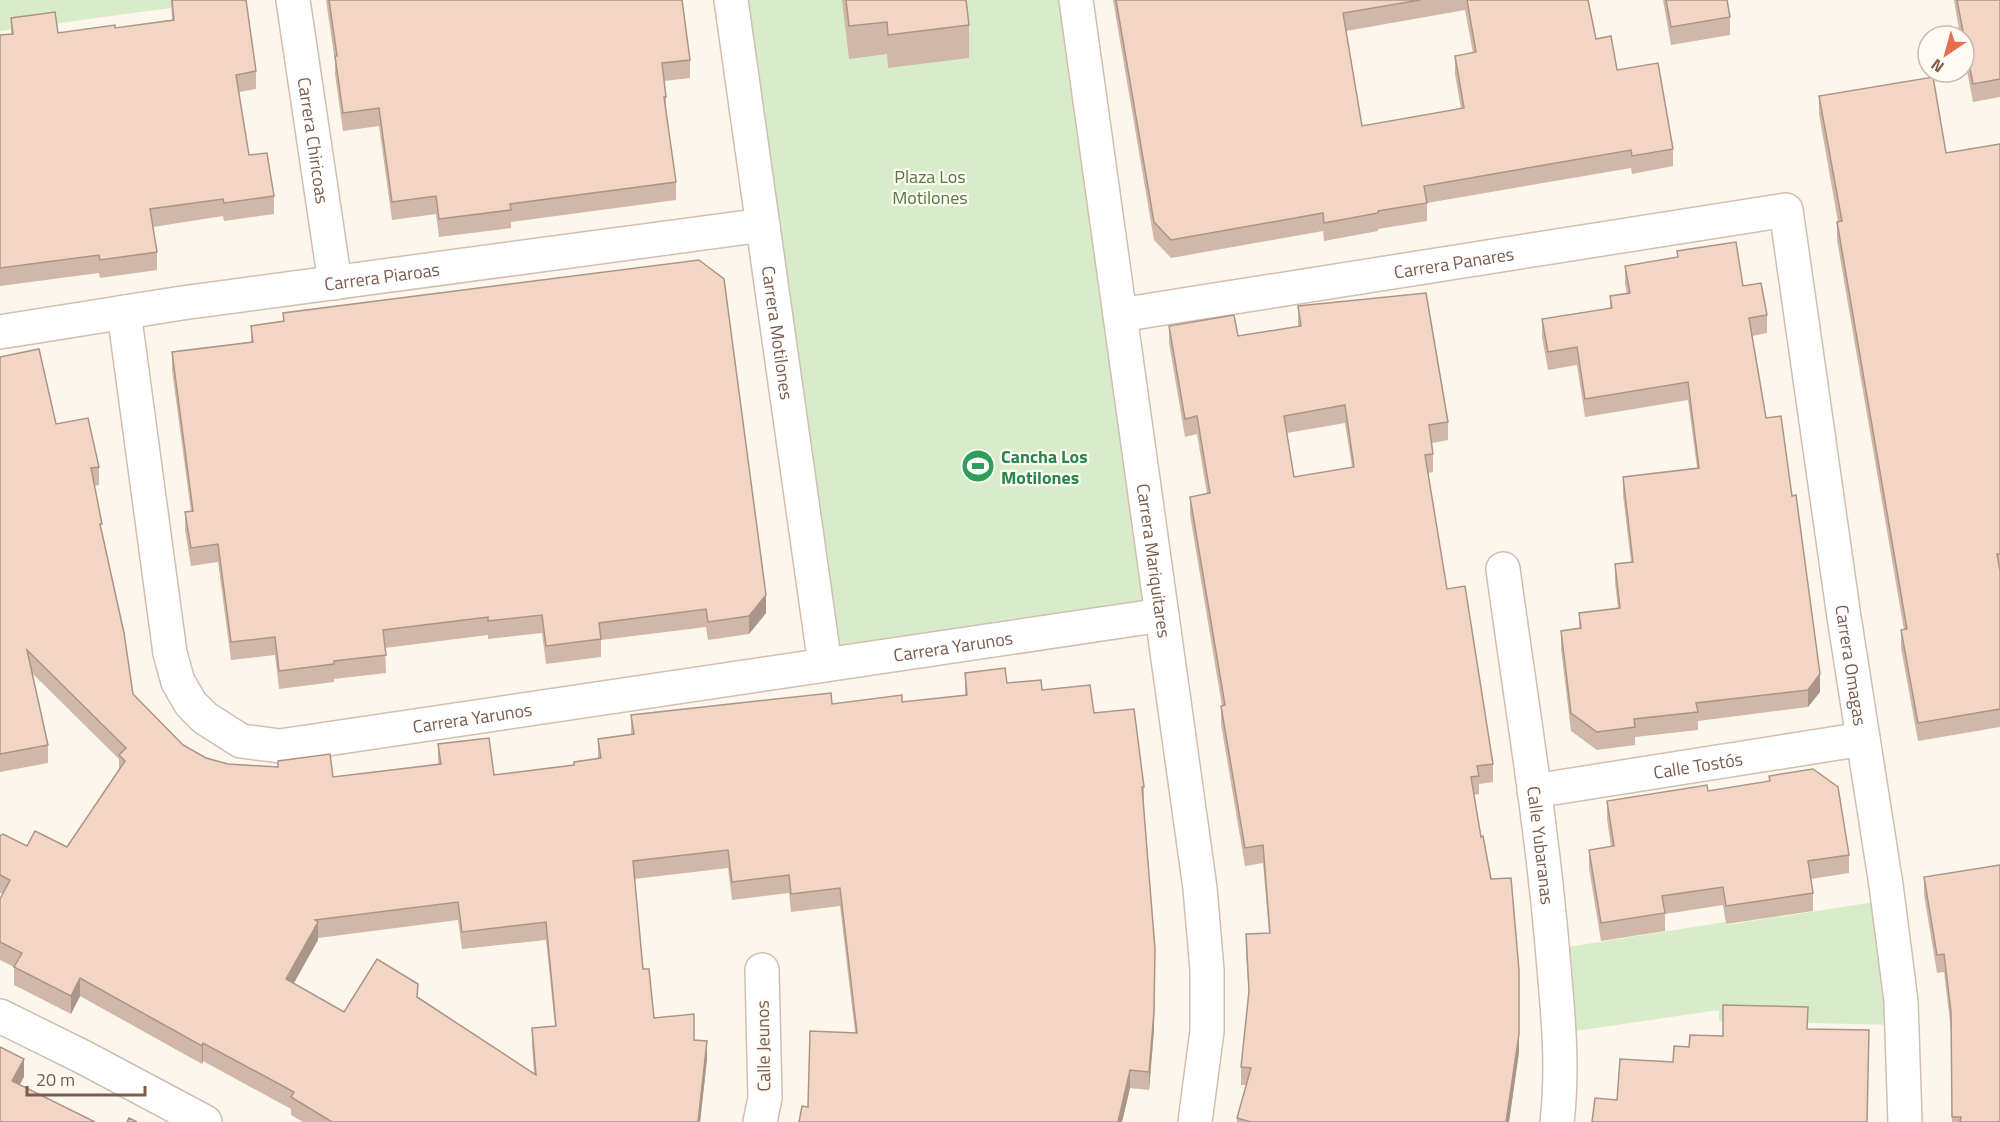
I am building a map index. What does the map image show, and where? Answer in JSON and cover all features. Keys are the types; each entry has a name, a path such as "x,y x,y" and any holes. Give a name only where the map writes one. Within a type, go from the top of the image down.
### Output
{"street":[{"name":"Carrera Chiricoas","path":"293,0 335,283"},
{"name":"Carrera Motilones","path":"731,0 825,665"},
{"name":"Carrera Mariquitares","path":"1076,0 1200,888 1207,970 1207,1031 1195,1122"},
{"name":"Carrera Panares","path":"1120,315 1786,210"},
{"name":"Carrera Omagas","path":"1786,210 1886,885 1901,1001 1905,1122"},
{"name":"Carrera Piaroas","path":"0,332 124,312 763,225"},
{"name":"Carrera Yarunos","path":"124,312 170,653 178,682 190,704 204,718 241,741 280,746 1162,615"},
{"name":"Calle Yubaranas","path":"1503,569 1546,878 1560,1039 1557,1122"},
{"name":"Calle Tostós","path":"1534,791 1863,739"},
{"name":"Calle Jeunos","path":"760,1122 765,1098 762,970"},
{"path":"0,1017 102,1067 205,1122"}],"green space":[{"path":"0,0 230,0 0,31"},
{"name":"Plaza Los Motilones","path":"731,0 1076,0 1162,615 825,665"},
{"path":"1887,900 1900,1025 1719,1021 1719,1010 1562,1033 1555,949 1725,922 1726,925"}],"building":[{"path":"172,0 246,0 256,71 236,75 249,155 267,153 274,196 224,203 223,199 150,209 157,252 100,260 99,255 0,268 0,35 13,34 11,18 55,12 58,33 174,20"},
{"path":"329,0 682,0 690,60 662,63 666,97 664,97 676,182 510,204 511,210 439,219 436,196 392,202 379,108 343,113"},
{"path":"846,0 966,0 969,25 888,35 887,22 849,26"},
{"path":"1116,0 1420,0 1343,13 1362,126 1464,108 1455,56 1476,52 1467,0 1588,0 1596,39 1611,36 1617,70 1658,63 1673,149 1632,156 1631,150 1424,186 1427,203 1324,223 1323,213 1171,240 1154,222"},
{"path":"1666,0 1727,0 1730,17 1671,27"},
{"path":"1957,0 2000,0 2000,79 1976,83 1976,24 1962,24"},
{"path":"1916,80 1916,84 1934,84 1946,153 2000,144 2000,554 1997,554 2000,571 2000,709 1918,723 1901,630 1907,629 1837,222 1842,221 1819,96"},
{"path":"1736,242 1743,286 1761,283 1767,315 1749,318 1766,418 1781,416 1792,496 1796,495 1820,674 1808,690 1696,703 1698,712 1634,719 1635,727 1597,732 1571,713 1561,631 1581,628 1579,613 1620,608 1615,564 1633,562 1623,477 1699,468 1688,382 1585,399 1577,347 1548,352 1542,319 1612,308 1610,296 1630,293 1625,266 1678,257 1677,251"},
{"path":"699,260 724,279 766,595 749,616 708,622 706,609 599,623 601,639 546,646 542,615 488,621 488,617 383,630 386,655 279,671 275,637 231,642 218,544 191,548 185,512 193,511 172,352 253,342 251,326 284,321 283,313"},
{"path":"1426,293 1448,422 1429,425 1433,454 1425,455 1447,589 1465,586 1493,764 1477,766 1479,776 1471,777 1491,879 1511,878 1519,970 1519,1034 1506,1122 1251,1122 1237,1118 1251,1068 1241,1067 1249,991 1246,934 1270,933 1263,845 1245,848 1221,706 1225,705 1190,497 1210,493 1197,416 1185,419 1169,326 1234,315 1238,336 1301,326 1298,306","holes":["1345,405 1354,467 1294,477 1284,416"]},
{"path":"39,349 56,424 88,418 99,467 91,468 102,524 100,524 124,633 133,694 183,745 206,758 228,764 278,767 278,761 330,754 333,777 441,764 438,744 489,738 494,775 574,765 574,762 601,758 598,739 634,734 631,715 831,693 832,704 902,695 902,702 967,695 965,673 1005,668 1007,683 1041,680 1042,690 1090,685 1094,713 1134,709 1144,787 1142,787 1155,949 1154,1012 1149,1072 1130,1070 1118,1122 799,1122 802,1106 808,1107 810,1031 857,1033 840,888 791,894 789,875 732,882 728,850 633,861 643,969 649,969 654,1018 694,1014 694,1040 707,1041 698,1122 332,1122 291,1097 294,1092 203,1043 202,1046 80,978 71,996 14,967 22,953 0,942 0,899 10,880 0,875 0,836 3,834 27,846 35,831 67,847 125,761 119,755 126,748 27,650 48,745 0,754 0,357","holes":["458,902 462,932 546,922 556,1026 532,1028 536,1075 417,997 418,984 377,959 344,1012 286,979 318,922 315,920"]},
{"path":"1813,769 1838,787 1849,855 1808,861 1813,893 1726,906 1723,887 1662,896 1665,913 1601,923 1589,850 1614,846 1607,801 1707,785 1708,791 1770,781 1769,776"},
{"path":"2000,865 2000,1122 1960,1122 1961,1117 1952,1117 1951,1012 1944,954 1937,955 1924,877"},
{"path":"1723,1005 1808,1007 1807,1029 1869,1030 1867,1122 1592,1122 1595,1098 1617,1100 1620,1059 1673,1062 1674,1046 1689,1047 1690,1035 1723,1036"},
{"path":"0,1047 24,1059 12,1081 95,1122 0,1122"}],"place":[{"name":"Cancha Los Motilones","path":"978,466"}]}
